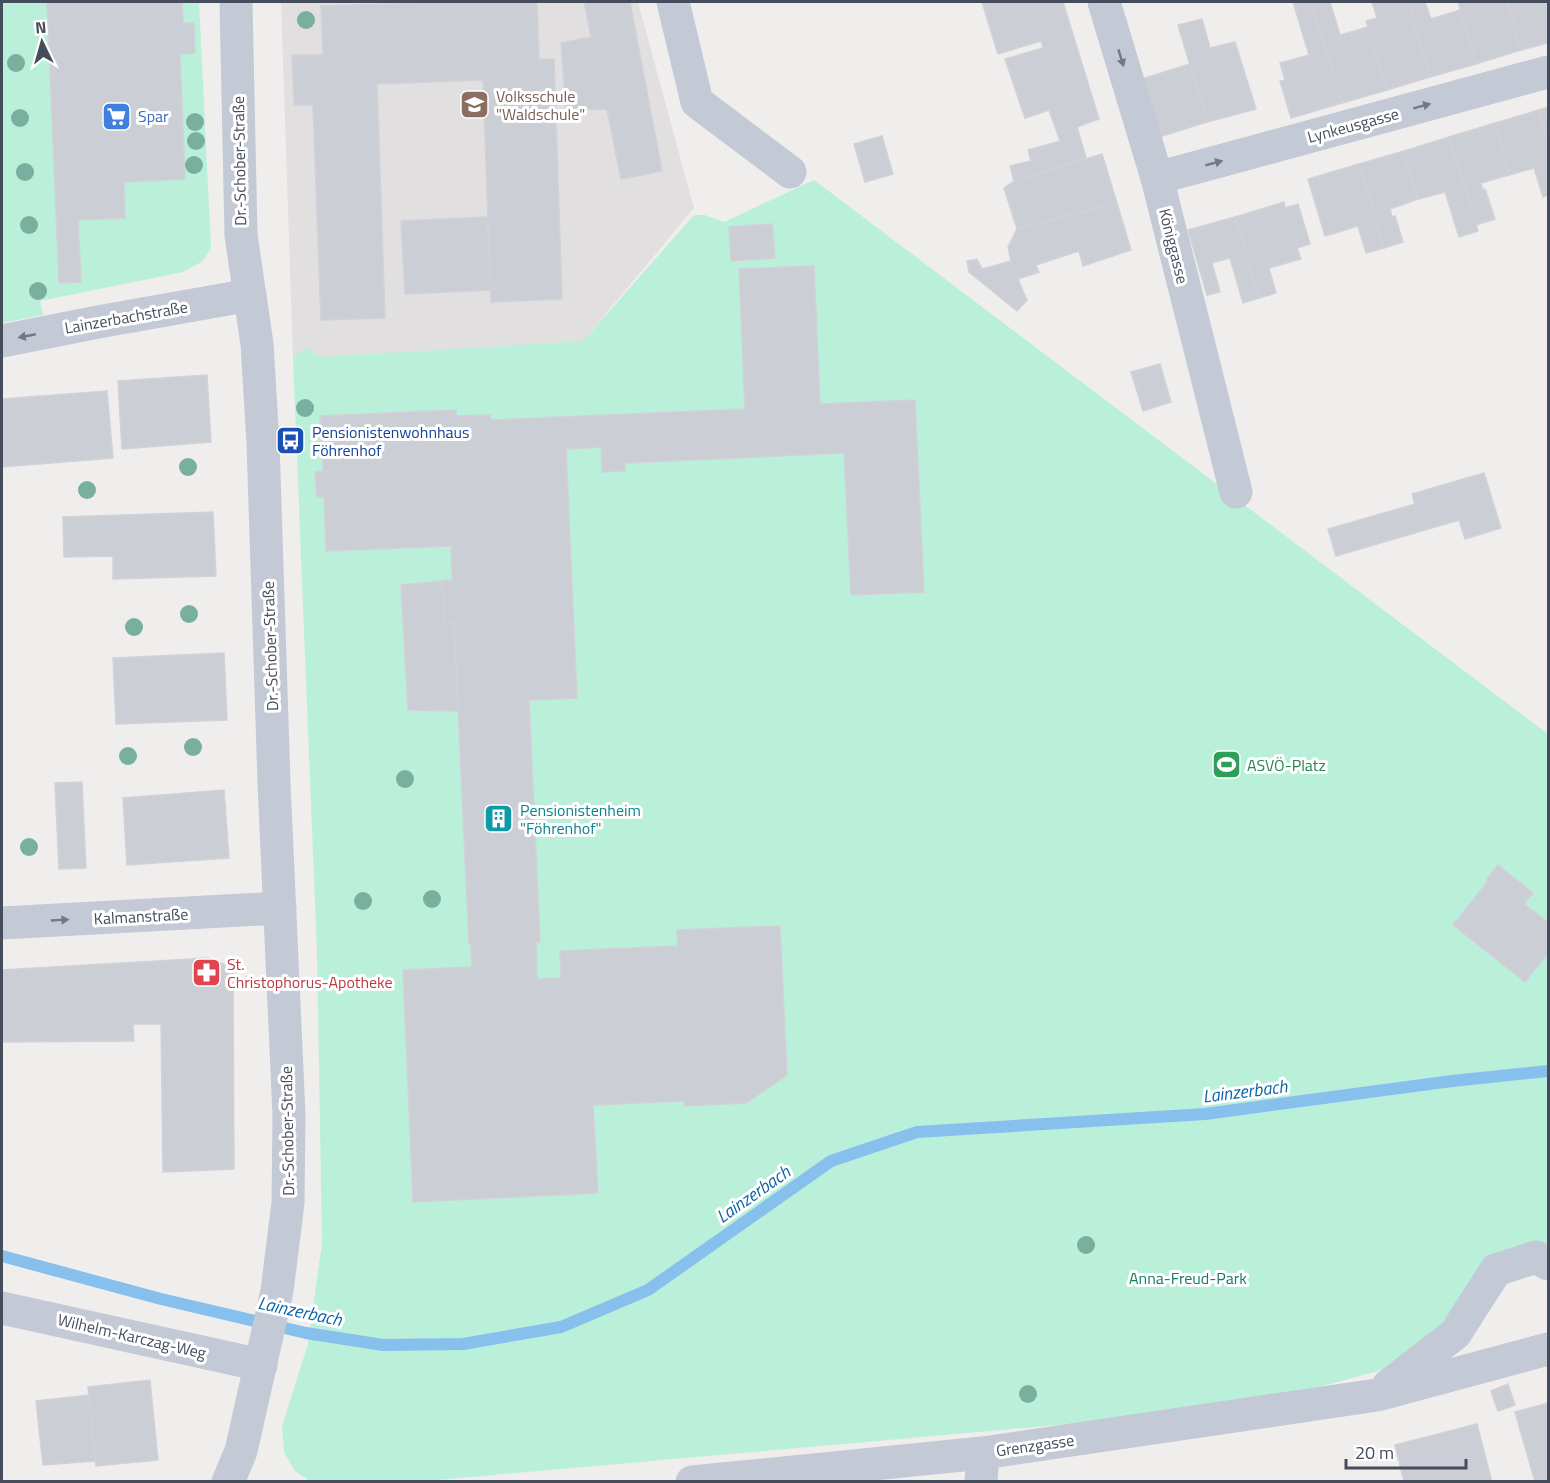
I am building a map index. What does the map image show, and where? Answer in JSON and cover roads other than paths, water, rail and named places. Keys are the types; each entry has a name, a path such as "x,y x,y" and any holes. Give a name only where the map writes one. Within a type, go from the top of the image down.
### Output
{"street":[{"name":"Dr.-Schober-Straße","path":"236,2 241,235 257,344 263,443 289,1115 288,1203 278,1291 262,1361"},
{"path":"674,2 697,102 790,172"},
{"name":"Königgasse","path":"1104,2 1157,178 1236,492"},
{"name":"Lynkeusgasse","path":"1157,178 1548,72"},
{"name":"Lainzerbachstraße","path":"2,341 250,295"},
{"name":"Kalmanstraße","path":"2,923 280,908"},
{"name":"Grenzgasse","path":"1377,1395 1455,1334 1496,1269 1536,1257 1548,1264"},
{"name":"Wilhelm-Karczag-Weg","path":"2,1308 262,1361"},
{"name":"Grenzgasse","path":"692,1482 982,1467 1377,1395 1548,1349"},
{"path":"228,1482 241,1451 262,1361"}],"waterway":[{"name":"Lainzerbach","path":"2,1256 161,1299 306,1333 383,1345 463,1344 561,1327 648,1290 831,1161 917,1132 1205,1114 1452,1081 1548,1071"}],"place":[{"name":"Volksschule \"Waldschule\"","path":"475,105"},
{"name":"Spar","path":"117,116"},
{"name":"Pensionistenwohnhaus Föhrenhof","path":"291,441"},
{"name":"ASVÖ-Platz","path":"1226,765"},
{"name":"Pensionistenheim \"Föhrenhof\"","path":"499,819"},
{"name":"St. Christophorus-Apotheke","path":"206,973"}],"park label":[{"name":"Anna-Freud-Park","path":"1188,1278"}]}
